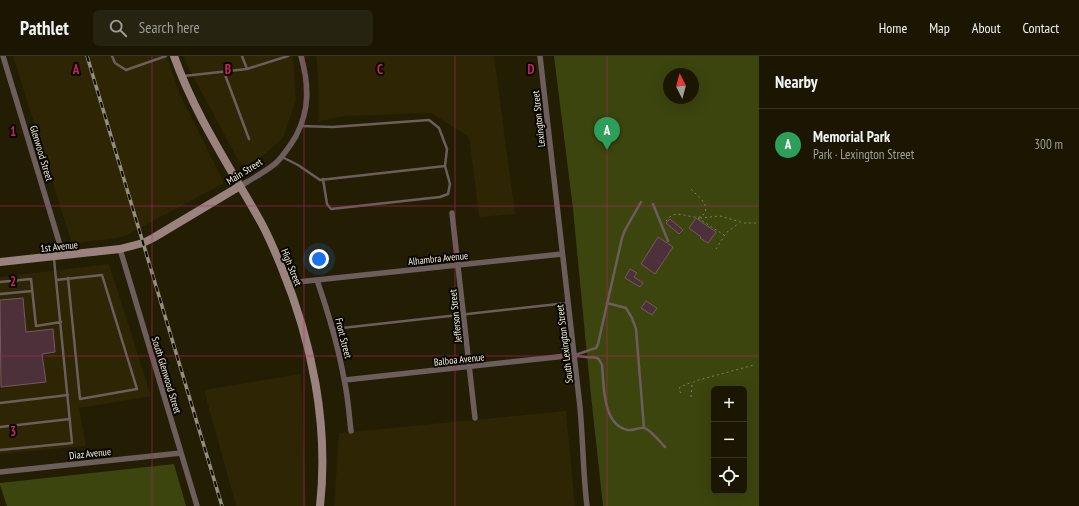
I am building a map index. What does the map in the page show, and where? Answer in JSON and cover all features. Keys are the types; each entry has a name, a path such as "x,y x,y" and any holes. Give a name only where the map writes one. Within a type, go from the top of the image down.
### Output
{"main road":[{"name":"High Street","path":"174,56 194,104 259,218 275,250 288,283 302,326 314,376 321,435 322,461 320,506"},
{"name":"Main Street","path":"120,249 143,243 153,238 240,186"},
{"name":"1st Avenue","path":"0,262 120,249"}],"street":[{"name":"Glenwood Street","path":"3,56 63,255"},
{"name":"Main Street","path":"240,186 282,157 301,126 306,109 307,95 306,76 301,56"},
{"name":"Lexington Street","path":"540,56 554,180"},
{"name":"South Lexington Street","path":"554,180 575,355 583,437 583,461 587,506"},
{"name":"Jefferson Street","path":"452,214 475,418"},
{"name":"South Glenwood Street","path":"120,249 197,506"},
{"name":"Alhambra Avenue","path":"317,280 562,254"},
{"path":"288,283 317,280"},
{"name":"Front Street","path":"317,280 333,329 345,380 351,431"},
{"name":"Balboa Avenue","path":"345,380 575,355"},
{"name":"Diaz Avenue","path":"0,472 181,453"}],"lane":[{"path":"112,56 115,63 126,70 166,56"},
{"path":"242,56 247,69"},
{"path":"182,77 247,69 288,56"},
{"path":"224,72 249,138"},
{"path":"301,126 333,126 429,120 439,128 447,149 444,166 450,184 448,194 440,197 331,209 327,204 323,180"},
{"path":"282,157 298,165 320,180 444,166"},
{"path":"575,355 596,348 598,344 622,238 640,202"},
{"path":"653,204 668,241"},
{"path":"0,450 72,443 54,256"},
{"path":"56,280 68,278 102,275 137,389 80,399 68,278"},
{"path":"0,282 31,279 36,326 61,322"},
{"path":"0,294 32,291"},
{"path":"333,329 568,303"},
{"path":"607,304 626,308 636,329 644,428"},
{"path":"575,355 596,357 600,360 602,365 607,409 616,423 622,428 629,430 644,428 665,446"},
{"path":"0,403 68,395"},
{"path":"0,427 70,419"}],"path":[{"path":"691,189 705,204 705,213 702,217 698,218"},
{"path":"705,213 706,216 709,217"},
{"path":"662,226 674,214 698,218 722,216 740,222 752,224 759,223"},
{"path":"698,218 724,236"},
{"path":"716,249 724,236 740,222"},
{"path":"681,393 679,390 680,388 695,381 754,365"},
{"path":"691,397 691,387 695,381"}],"shaded area":[{"path":"13,56 167,56 179,93 224,183 123,237 72,244"},
{"path":"184,56 293,56 296,100 283,138 249,168 239,162 186,63"},
{"path":"316,56 494,56 515,214 479,217 469,137 431,113 343,116 318,122 319,104"},
{"path":"109,264 151,396 79,408 86,446 0,454 0,277"},
{"path":"301,374 306,506 236,506 204,390"},
{"path":"566,411 575,506 334,506 339,433"}],"green space":[{"path":"554,56 759,56 759,506 603,506 573,209"},
{"path":"174,464 186,506 7,506 0,485 0,483"}],"building":[{"path":"696,218 716,232 708,243 689,228"},
{"path":"670,219 683,230 679,234 666,223"},
{"path":"658,237 673,247 655,274 641,264"},
{"path":"630,269 637,273 634,277 643,283 640,287 625,278"},
{"path":"23,298 26,332 53,329 55,352 42,354 46,382 1,387 0,300"},
{"path":"646,301 657,308 652,315 641,308"}],"railway":[{"path":"87,56 222,506"}],"place":[{"name":"Memorial Park","path":"607,150"}]}
